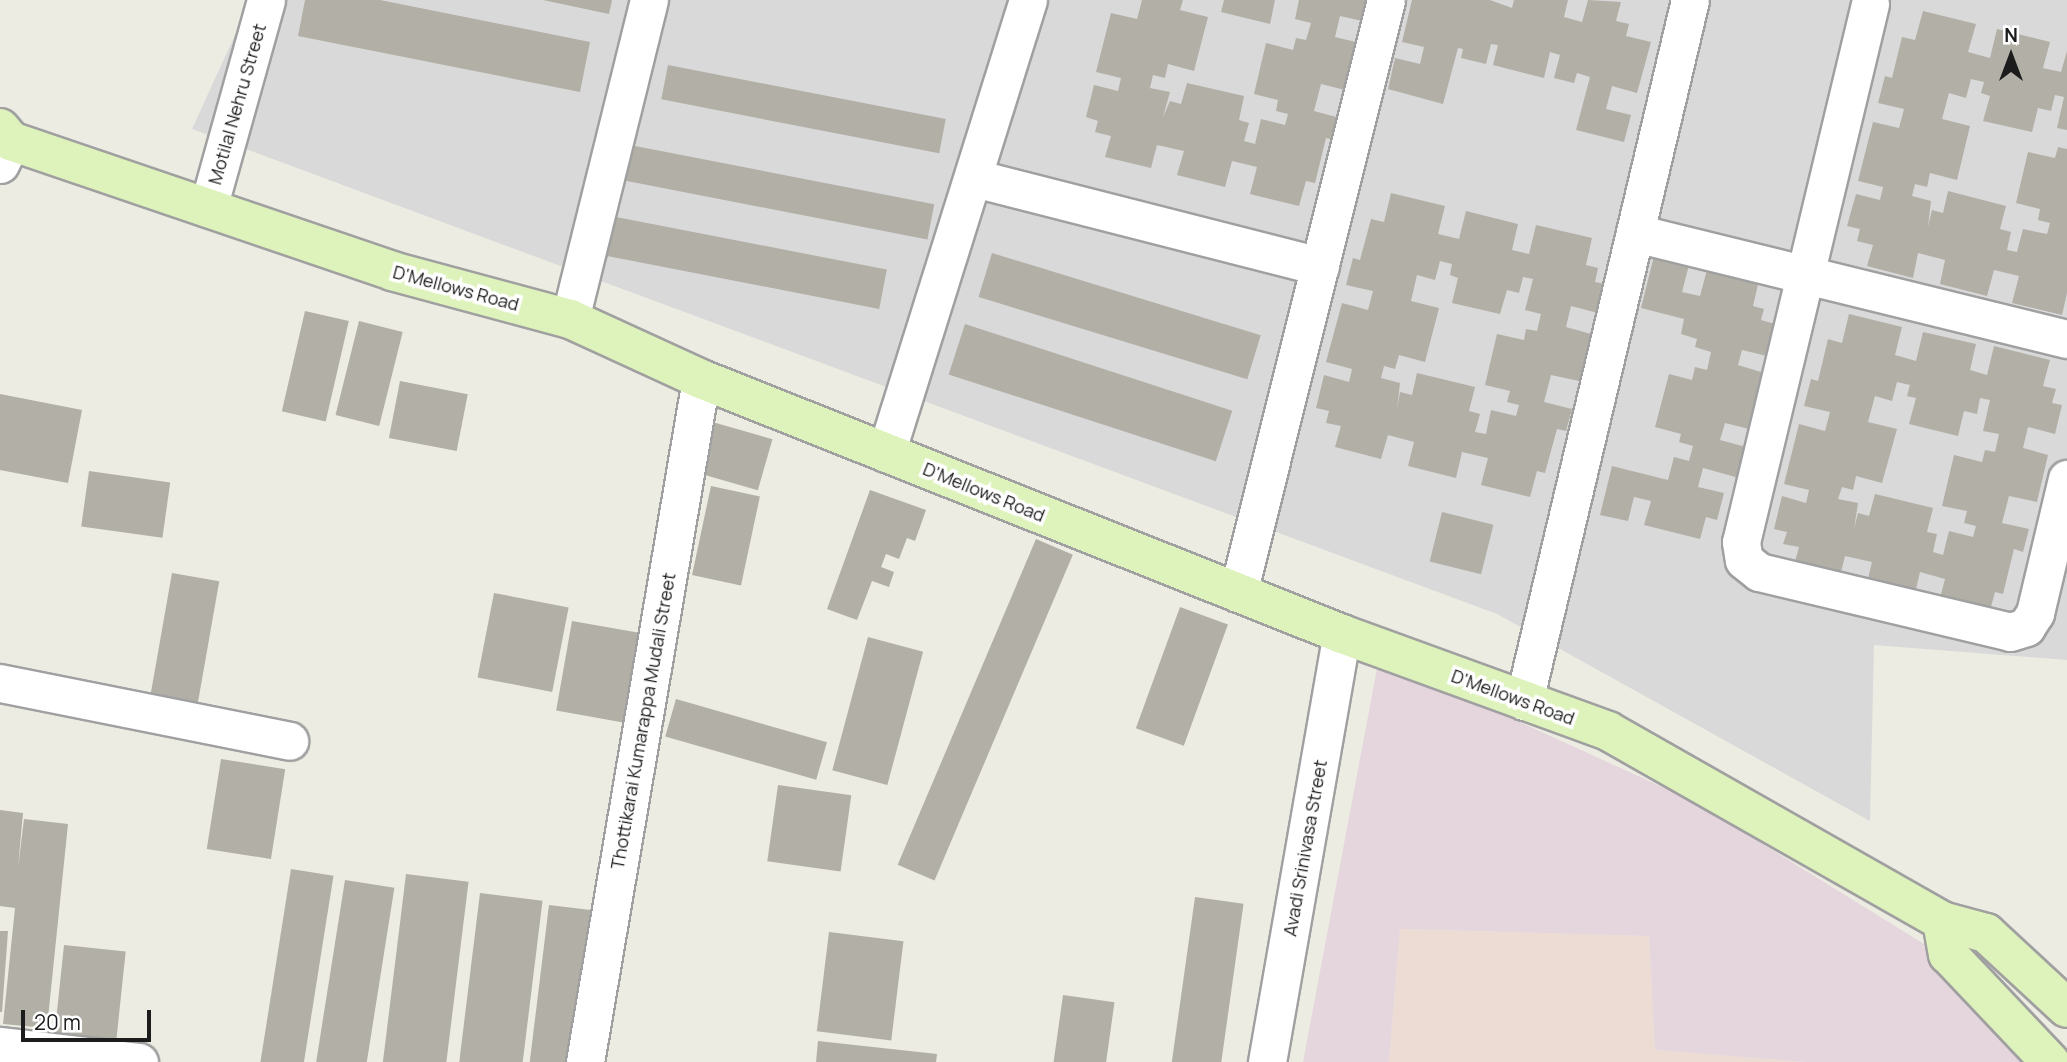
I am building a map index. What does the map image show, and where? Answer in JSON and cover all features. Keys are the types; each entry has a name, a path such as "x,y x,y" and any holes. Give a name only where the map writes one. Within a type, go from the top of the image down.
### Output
{"main road":[{"name":"D'Mellows Road","path":"4,144 208,208 392,271 570,319 701,379 886,453 1342,634 1608,732 1942,921 1986,933 2067,1008"},
{"path":"1942,921 1948,954 2050,1062"}],"street":[{"name":"Motilal Nehru Street","path":"208,208 266,0"},
{"path":"570,319 649,0"},
{"path":"886,453 1028,0"},
{"path":"1238,593 1386,0"},
{"path":"1524,701 1690,0"},
{"path":"1870,4 1741,542 1744,559 1759,572 2010,632 2026,627 2035,614 2067,480"},
{"path":"974,178 1320,266"},
{"path":"1635,233 2067,339"},
{"name":"Thottikarai Kumarappa Mudali Street","path":"585,1062 701,379"},
{"name":"Avadi Srinivasa Street","path":"1267,1062 1342,634"},
{"path":"0,682 289,741"},
{"path":"0,1046 139,1062"}],"shaded area":[{"path":"251,0 2067,0 2067,660 1874,645 1870,821 1497,614 192,129"},
{"path":"1379,658 1693,801 1966,970 2038,1062 1805,1062 1655,1050 1649,936 1400,929 1389,1062 1303,1062"},
{"path":"1400,929 1649,936 1655,1050 1805,1062 1389,1062"}],"building":[{"path":"305,0 380,0 590,42 580,92 298,36"},
{"path":"543,0 612,0 609,14"},
{"path":"1142,0 1183,0 1180,10 1208,17 1194,71 1168,64 1165,78 1153,75 1150,88 1170,92 1163,117 1170,101 1181,104 1187,83 1244,96 1239,120 1249,123 1244,141 1255,144 1261,119 1285,125 1288,114 1276,111 1278,100 1254,94 1266,43 1293,50 1296,38 1306,40 1311,23 1295,19 1299,0 1373,0 1367,22 1340,16 1335,37 1360,43 1349,91 1321,84 1314,111 1340,118 1335,140 1326,138 1315,183 1306,181 1299,206 1250,194 1257,167 1232,161 1225,187 1177,175 1184,151 1157,145 1151,168 1105,157 1111,136 1095,132 1098,121 1086,117 1094,85 1118,91 1121,78 1096,72 1111,13 1137,19"},
{"path":"1224,0 1275,0 1270,24 1221,12"},
{"path":"1412,0 1490,0 1512,8 1514,0 1568,0 1564,17 1582,22 1588,0 1621,2 1616,21 1629,24 1626,36 1651,42 1637,93 1612,86 1606,109 1631,115 1624,142 1576,130 1590,77 1577,73 1574,83 1554,78 1560,55 1550,52 1544,78 1493,65 1498,45 1491,44 1486,64 1461,58 1463,49 1458,48 1443,104 1388,89 1395,58 1420,64 1424,47 1402,42"},
{"path":"1923,11 1976,24 1968,52 1990,58 1997,29 2050,42 2043,68 2061,72 2067,51 2067,130 2057,128 2064,97 2055,95 2051,111 2038,108 2032,132 1983,121 1990,96 1981,93 1984,82 1971,79 1966,98 1949,93 1942,119 1970,126 1957,180 1930,173 1927,187 1915,184 1912,196 1931,201 1928,227 1932,210 1943,213 1948,191 2006,206 2000,229 2011,232 2007,250 2017,252 2023,229 2047,234 2050,223 2038,220 2040,209 2016,203 2028,152 2055,158 2058,147 2067,149 2067,293 2062,315 2012,303 2019,276 1994,270 1987,296 1940,284 1945,260 1918,253 1913,278 1867,266 1873,245 1857,241 1860,229 1847,226 1856,194 1880,200 1883,187 1858,181 1873,122 1899,128 1904,109 1878,103 1885,76 1892,78 1902,37 1915,40"},
{"path":"668,65 946,119 939,153 661,99"},
{"path":"630,145 934,204 927,239 623,180"},
{"path":"1391,193 1445,206 1438,234 1459,239 1466,211 1518,224 1512,250 1529,254 1536,225 1592,238 1586,265 1598,268 1595,282 1605,284 1598,313 1571,306 1566,327 1591,334 1579,381 1551,375 1544,402 1572,409 1566,431 1557,429 1545,473 1537,471 1530,497 1481,485 1488,458 1462,452 1456,478 1408,466 1414,442 1388,435 1381,459 1335,447 1341,426 1326,423 1329,411 1316,408 1324,375 1349,382 1352,369 1326,362 1342,303 1368,310 1373,291 1346,285 1353,258 1360,260 1371,219 1384,222","holes":["1440,261 1452,264 1450,275 1458,278 1452,303 1500,314 1507,290 1519,293 1523,277 1533,279 1525,310 1541,314 1537,331 1526,329 1524,340 1497,334 1485,385 1510,391 1507,402 1519,405 1516,416 1491,410 1486,434 1475,432 1480,414 1469,411 1475,387 1417,373 1412,395 1400,392 1397,409 1400,383 1381,378 1384,366 1395,369 1399,355 1425,362 1439,308 1411,301 1417,275 1435,280"]},
{"path":"611,216 887,270 879,309 603,255"},
{"path":"1655,252 1690,261 1682,292 1700,296 1708,266 1759,280 1753,306 1764,309 1761,320 1775,324 1767,356 1742,350 1738,365 1764,373 1749,429 1725,423 1720,440 1746,447 1739,478 1703,468 1698,487 1724,493 1717,520 1706,517 1700,539 1644,525 1651,501 1634,497 1628,521 1600,515 1612,466 1668,480 1674,457 1689,461 1693,446 1679,442 1681,434 1655,427 1669,374 1692,380 1695,367 1707,370 1711,352 1695,347 1697,339 1681,334 1684,319 1641,308"},
{"path":"992,253 1261,335 1247,379 979,297"},
{"path":"305,311 349,321 326,421 282,411"},
{"path":"1849,314 1902,327 1895,355 1916,361 1923,332 1976,344 1970,370 1987,375 1994,346 2050,360 2043,386 2056,389 2052,403 2062,405 2055,434 2028,427 2023,448 2048,455 2037,502 2009,496 2002,523 2029,529 2023,552 2014,549 2003,594 1995,592 1988,618 1938,606 1945,579 1920,572 1914,598 1866,587 1872,562 1845,556 1839,580 1793,569 1799,547 1783,544 1787,532 1774,529 1782,496 1806,503 1809,490 1784,484 1799,424 1825,431 1830,412 1804,406 1811,379 1818,381 1828,339 1842,343","holes":["1897,382 1910,385 1907,396 1916,398 1909,424 1958,436 1964,411 1977,414 1980,398 1990,400 1983,431 1999,434 1995,452 1985,450 1982,462 1954,455 1942,506 1967,511 1964,523 1976,526 1973,537 1949,531 1943,555 1933,552 1937,534 1927,532 1933,508 1875,494 1869,516 1858,513 1854,529 1858,503 1838,499 1842,487 1853,490 1856,476 1882,483 1897,429 1868,422 1875,396 1892,401"]},
{"path":"359,321 403,332 379,426 336,415"},
{"path":"965,324 1232,411 1216,461 949,374"},
{"path":"400,381 468,394 457,451 389,438"},
{"path":"0,394 82,410 68,483 0,470"},
{"path":"709,421 772,439 758,490 694,472"},
{"path":"89,471 170,482 162,538 81,526"},
{"path":"711,486 760,496 741,585 692,575"},
{"path":"870,490 926,510 915,541 907,538 899,559 886,554 881,567 894,572 889,587 872,581 857,620 827,609"},
{"path":"1442,512 1493,525 1481,574 1430,561"},
{"path":"1036,539 1073,555 935,880 898,865"},
{"path":"172,573 219,581 196,711 149,703"},
{"path":"494,593 569,608 552,692 478,677"},
{"path":"1180,607 1228,624 1184,746 1136,728"},
{"path":"572,621 649,635 633,724 556,711"},
{"path":"868,637 923,652 887,785 832,770"},
{"path":"676,699 827,742 816,780 665,736"},
{"path":"221,759 285,769 271,859 207,849"},
{"path":"778,785 851,795 841,872 767,861"},
{"path":"0,810 23,813 18,868 24,819 68,824 47,1028 3,1024 15,908 0,906"},
{"path":"291,869 333,876 304,1062 260,1062"},
{"path":"406,874 469,882 446,1062 383,1062"},
{"path":"345,880 394,888 367,1062 316,1062"},
{"path":"480,893 543,901 523,1062 459,1062"},
{"path":"1195,897 1244,904 1221,1062 1172,1062"},
{"path":"549,905 597,911 578,1062 530,1062"},
{"path":"0,931 8,931 2,1012 0,1012"},
{"path":"829,932 903,941 891,1040 817,1031"},
{"path":"64,945 126,951 116,1040 55,1034"},
{"path":"1063,995 1114,1002 1106,1062 1054,1062"},
{"path":"818,1041 937,1054 936,1062 816,1062"}]}
